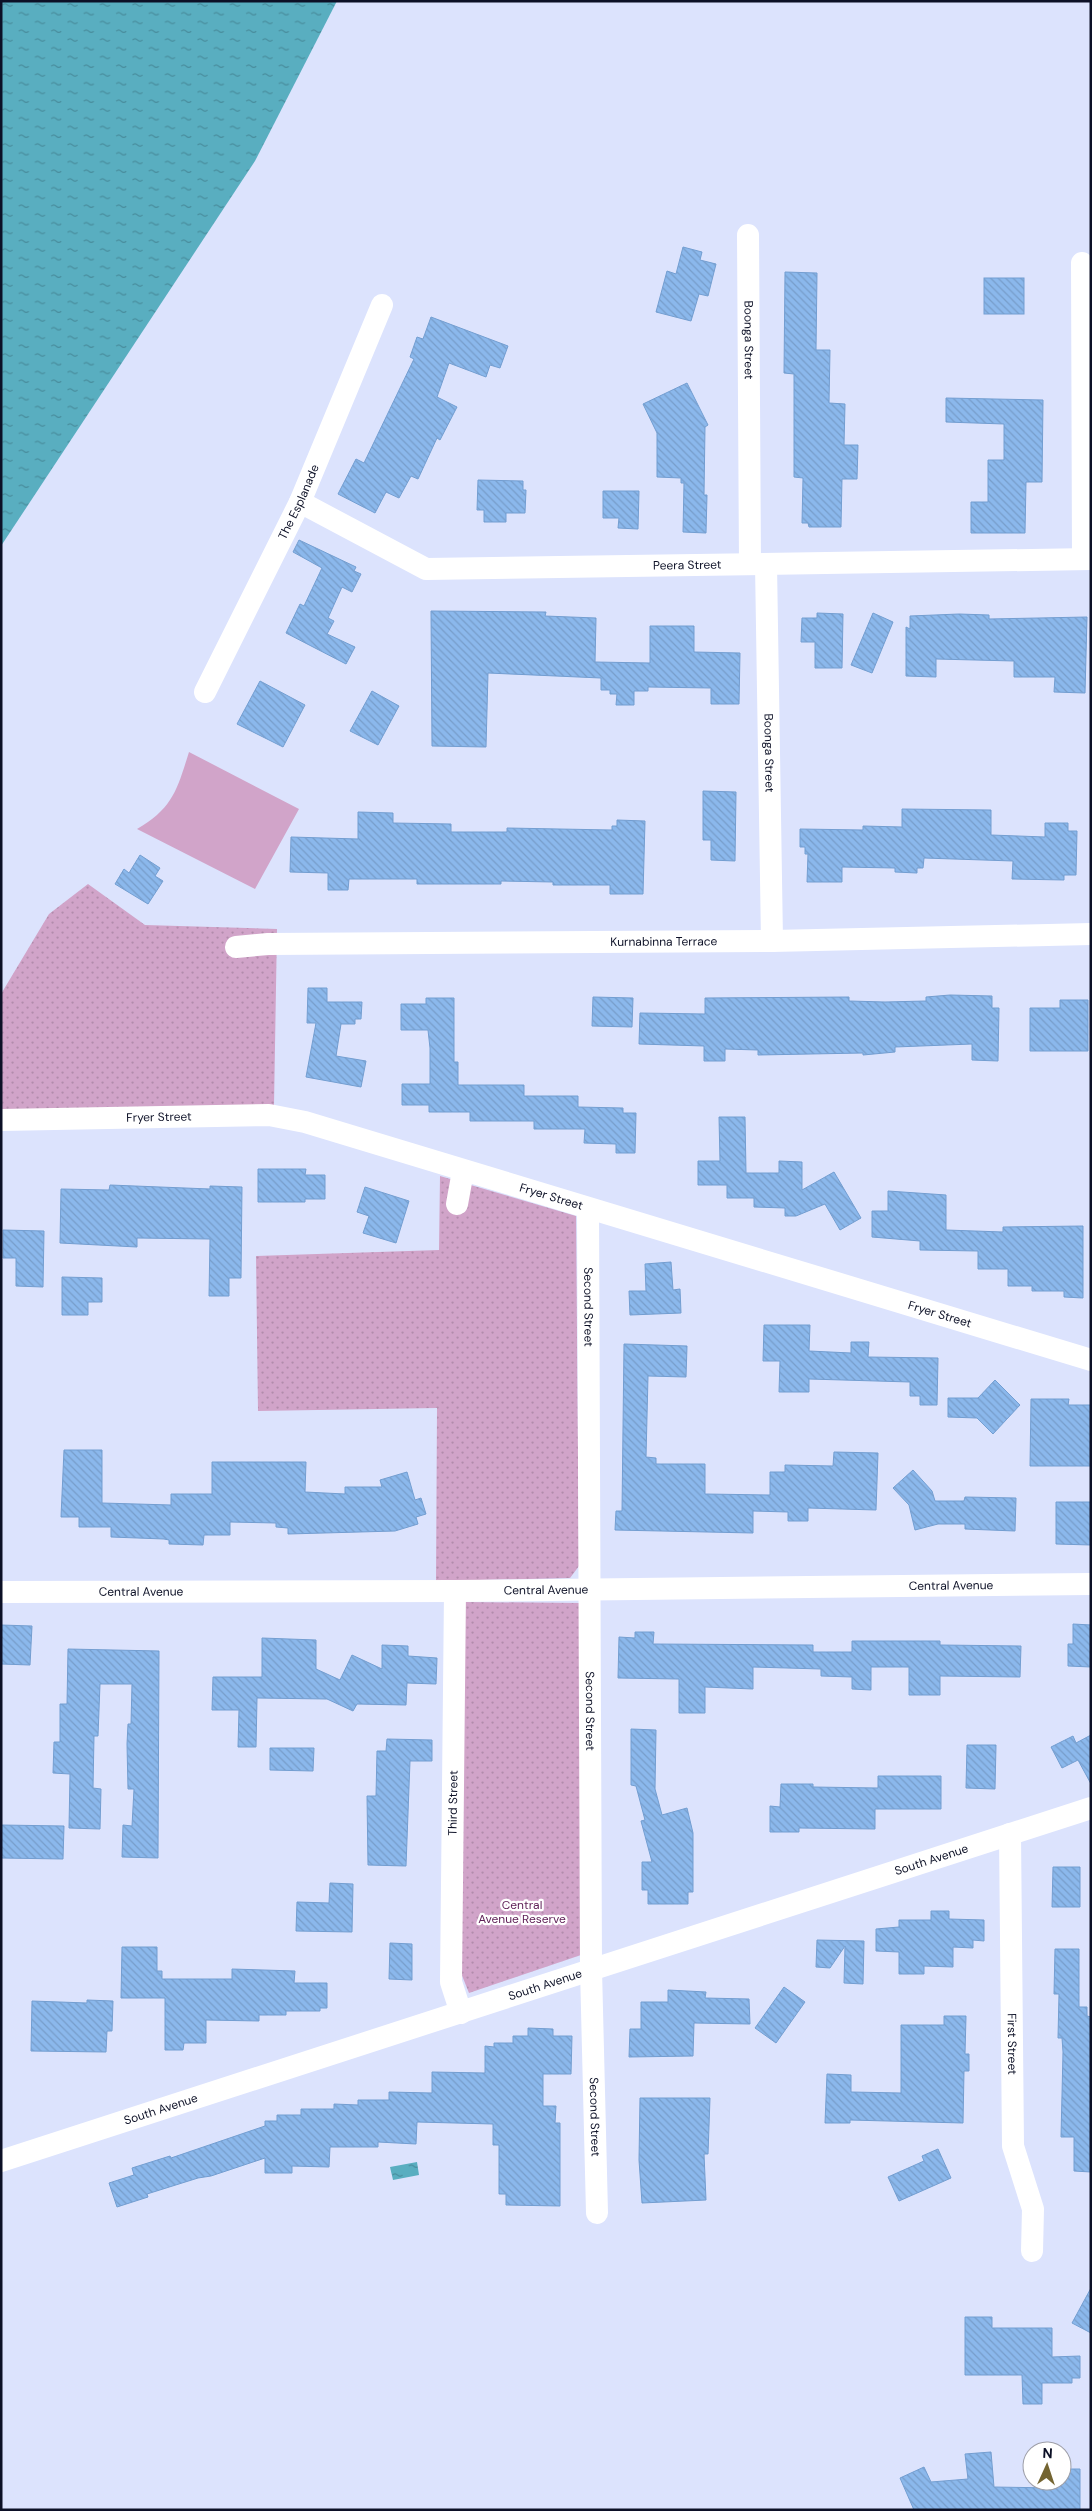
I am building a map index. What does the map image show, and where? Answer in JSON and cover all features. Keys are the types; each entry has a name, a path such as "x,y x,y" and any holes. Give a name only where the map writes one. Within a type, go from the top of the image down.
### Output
{"street":[{"name":"Boonga Street","path":"748,235 772,940"},
{"path":"1082,263 1087,559"},
{"name":"The Esplanade","path":"205,692 300,502 382,305"},
{"name":"Peera Street","path":"300,502 426,569 1087,559"},
{"name":"Kurnabinna Terrace","path":"236,948 268,944 772,940 1091,934"},
{"name":"Fryer Street","path":"1,1120 269,1115 305,1122 1091,1360"},
{"path":"457,1204 463,1171"},
{"name":"Second Street","path":"588,1209 591,1969 597,2213"},
{"name":"Central Avenue","path":"1,1592 455,1591 1091,1584"},
{"name":"Third Street","path":"455,1591 451,1982 461,2013"},
{"name":"South Avenue","path":"1,2162 1091,1808"},
{"name":"First Street","path":"1010,1834 1013,2146 1033,2209 1032,2251"}],"green space":[{"path":"189,752 299,809 255,889 137,829 159,813 172,797"},
{"path":"88,884 145,925 277,929 274,1106 1,1111 1,994 49,914"},
{"path":"440,1176 576,1216 579,1566 570,1578 436,1581 437,1408 258,1411 256,1256 439,1250"},
{"name":"Central Avenue Reserve","path":"465,1602 580,1603 581,1955 469,1993 461,1973"}],"water":[{"path":"1,1 337,1 255,161 1,546"},
{"path":"417,2162 419,2175 393,2180 390,2167"}],"building":[{"path":"683,247 702,252 700,260 716,264 708,296 699,294 691,321 656,312 667,271 676,274"},
{"path":"785,272 817,273 816,350 830,350 829,403 845,404 844,445 858,445 857,479 842,479 841,527 809,527 808,523 802,523 803,478 794,477 794,374 784,373"},
{"path":"984,278 1024,278 1024,314 984,314"},
{"path":"431,317 508,346 500,368 490,365 486,377 449,363 437,397 457,407 440,440 437,438 418,479 411,476 399,498 386,492 375,513 338,494 356,459 364,463 414,359 410,357 417,337 423,339"},
{"path":"687,383 708,425 705,427 704,495 707,495 706,533 683,532 684,483 681,483 681,478 657,477 657,433 643,404"},
{"path":"946,398 1043,400 1042,482 1026,482 1025,533 971,533 971,502 988,502 988,460 1004,460 1004,424 946,422"},
{"path":"478,480 523,481 523,490 526,490 525,513 506,513 506,522 484,522 484,510 477,510"},
{"path":"603,491 639,491 638,529 618,528 619,518 603,518"},
{"path":"299,540 356,567 354,571 361,574 352,592 342,587 328,618 334,621 327,634 355,647 346,664 286,633 300,604 304,606 322,568 293,552"},
{"path":"431,611 546,612 545,616 596,618 595,662 650,663 650,626 694,626 694,652 740,653 739,704 711,704 711,688 648,687 648,691 634,691 634,705 616,705 617,694 610,694 610,690 601,690 601,678 488,673 486,747 432,746"},
{"path":"817,613 843,614 842,668 815,668 815,642 801,642 802,618 817,618"},
{"path":"873,613 893,622 872,673 851,665"},
{"path":"989,615 989,619 1087,617 1085,693 1054,692 1055,677 1014,677 1014,661 936,659 936,677 906,676 906,627 910,629 910,616"},
{"path":"260,681 305,705 283,747 237,724"},
{"path":"372,691 399,706 378,745 350,731"},
{"path":"703,791 736,792 735,861 711,860 711,840 703,840"},
{"path":"902,809 991,810 991,835 1045,837 1045,823 1068,823 1068,831 1077,831 1076,875 1064,875 1064,880 1012,879 1013,861 924,858 923,868 917,868 917,873 895,872 895,868 842,867 842,882 807,882 808,854 805,854 805,847 800,847 800,829 863,830 863,826 902,827"},
{"path":"358,812 393,813 393,823 451,824 451,832 507,832 507,828 612,830 612,826 617,826 617,820 645,821 643,894 610,894 610,885 553,885 553,882 501,881 501,884 417,884 417,879 349,879 348,890 328,890 328,873 290,872 291,837 358,839"},
{"path":"140,855 160,868 155,876 163,881 148,904 115,884 124,869 129,873"},
{"path":"308,988 327,988 327,1002 362,1002 361,1019 355,1019 355,1024 341,1024 336,1056 366,1061 361,1087 306,1077 316,1023 307,1023"},
{"path":"950,995 992,996 992,1008 999,1008 998,1061 972,1060 972,1044 895,1047 895,1052 863,1055 863,1053 758,1055 758,1050 725,1049 725,1061 704,1061 704,1046 639,1044 640,1013 705,1014 705,998 849,997 849,1001 885,1002 926,1001 926,997"},
{"path":"593,997 633,998 632,1027 592,1026"},
{"path":"426,998 454,998 454,1062 458,1062 458,1085 524,1085 524,1096 578,1096 578,1107 623,1108 623,1113 636,1113 635,1153 616,1153 616,1144 584,1143 585,1129 534,1129 534,1121 470,1121 470,1112 429,1112 429,1105 402,1105 402,1084 430,1084 430,1048 428,1030 401,1030 401,1004 426,1004"},
{"path":"1060,1000 1088,1000 1088,1051 1030,1051 1030,1008 1060,1008"},
{"path":"719,1117 745,1117 746,1173 779,1173 779,1161 802,1162 802,1190 834,1172 861,1218 840,1230 825,1204 796,1216 785,1216 785,1208 754,1207 754,1198 727,1198 727,1185 698,1185 698,1161 720,1161"},
{"path":"258,1169 306,1169 305,1175 325,1175 325,1199 305,1199 305,1202 258,1202"},
{"path":"110,1185 210,1189 210,1186 242,1187 241,1278 229,1278 229,1296 209,1296 210,1239 137,1238 137,1247 60,1243 61,1189 109,1190"},
{"path":"365,1187 409,1201 396,1243 363,1233 369,1216 357,1212"},
{"path":"888,1191 946,1195 946,1230 1003,1232 1003,1227 1083,1226 1083,1298 1064,1297 1064,1291 1032,1291 1032,1286 1008,1286 1008,1269 978,1269 978,1251 920,1250 920,1241 872,1237 872,1211 888,1211"},
{"path":"3,1230 44,1231 43,1287 16,1286 16,1258 3,1258"},
{"path":"671,1262 673,1290 680,1289 681,1313 630,1315 629,1291 646,1291 645,1264"},
{"path":"62,1277 102,1278 102,1302 88,1302 88,1315 62,1315"},
{"path":"764,1325 810,1325 809,1351 851,1353 851,1342 869,1342 868,1357 938,1358 937,1405 920,1405 920,1396 910,1396 910,1382 809,1379 809,1392 779,1392 780,1361 763,1361"},
{"path":"624,1344 687,1346 686,1377 648,1376 646,1457 656,1458 656,1464 705,1464 705,1494 770,1495 770,1472 785,1472 785,1465 833,1466 834,1452 878,1453 876,1510 808,1508 808,1521 788,1521 788,1512 753,1511 753,1533 615,1530 616,1511 622,1511"},
{"path":"995,1380 1020,1405 993,1434 977,1418 948,1417 948,1398 978,1398"},
{"path":"1031,1399 1069,1399 1068,1405 1091,1405 1091,1466 1030,1466"},
{"path":"64,1450 102,1450 102,1503 171,1505 171,1494 212,1494 212,1462 306,1462 305,1492 345,1494 345,1487 382,1487 380,1480 407,1472 415,1500 421,1498 426,1514 416,1517 418,1524 395,1531 288,1534 288,1528 276,1527 276,1523 230,1522 230,1535 204,1535 203,1545 169,1544 169,1540 164,1539 111,1537 111,1527 79,1527 79,1517 61,1517"},
{"path":"913,1470 932,1491 935,1501 964,1501 965,1497 1016,1498 1015,1531 965,1529 965,1524 938,1524 915,1530 909,1505 893,1488"},
{"path":"1056,1502 1091,1502 1091,1545 1056,1544"},
{"path":"1073,1624 1091,1625 1091,1667 1068,1666 1068,1644 1073,1644"},
{"path":"1,1625 32,1626 30,1665 1,1664"},
{"path":"635,1632 654,1632 653,1644 813,1645 813,1652 852,1652 852,1641 940,1641 940,1645 1021,1646 1020,1677 940,1676 940,1695 909,1695 909,1667 871,1667 871,1690 852,1689 852,1677 821,1676 821,1669 753,1667 753,1689 705,1687 705,1713 679,1713 679,1679 618,1678 619,1637 635,1638"},
{"path":"262,1638 316,1640 316,1669 340,1680 352,1655 382,1669 382,1645 408,1646 408,1656 437,1658 436,1684 407,1683 406,1705 357,1704 353,1711 327,1699 257,1698 256,1747 238,1747 239,1710 212,1710 213,1677 262,1677"},
{"path":"68,1649 159,1651 158,1858 122,1857 123,1825 132,1826 134,1789 128,1789 127,1744 128,1724 131,1724 132,1684 100,1684 98,1736 94,1736 93,1788 101,1789 100,1829 69,1828 70,1774 53,1773 54,1742 60,1742 60,1704 67,1704"},
{"path":"631,1729 656,1730 655,1789 662,1815 687,1808 693,1833 693,1892 688,1892 688,1904 648,1904 648,1890 642,1890 642,1862 652,1862 641,1821 645,1820 636,1786 631,1785"},
{"path":"1091,1735 1091,1784 1078,1760 1062,1768 1051,1747 1073,1736 1076,1743"},
{"path":"387,1739 432,1740 432,1761 410,1761 406,1866 368,1865 367,1796 376,1796 377,1751 386,1751"},
{"path":"967,1745 996,1745 995,1789 966,1788"},
{"path":"270,1748 314,1748 313,1771 270,1770"},
{"path":"878,1776 941,1776 941,1809 875,1809 875,1829 799,1828 799,1832 770,1832 770,1806 780,1807 781,1784 813,1784 813,1787 878,1788"},
{"path":"1,1825 64,1826 63,1859 1,1858"},
{"path":"1053,1867 1080,1867 1080,1907 1052,1907"},
{"path":"330,1883 353,1884 352,1932 296,1931 297,1902 329,1903"},
{"path":"931,1911 949,1911 949,1919 984,1920 984,1941 973,1940 973,1948 953,1947 953,1967 924,1966 924,1974 899,1974 899,1952 876,1951 876,1929 899,1927 899,1920 931,1920"},
{"path":"817,1940 864,1941 863,1984 844,1983 845,1946 830,1968 816,1967"},
{"path":"390,1943 412,1944 412,1980 389,1979"},
{"path":"122,1947 157,1947 157,1971 162,1971 162,1979 232,1979 232,1969 295,1971 294,1983 327,1983 327,2008 320,2008 320,2011 286,2011 286,2015 259,2015 259,2021 206,2020 206,2043 184,2043 183,2050 165,2050 165,1998 121,1998"},
{"path":"1055,1949 1079,1949 1079,2007 1087,2007 1087,2016 1091,2017 1091,2172 1074,2171 1074,2137 1061,2137 1063,2052 1062,2038 1058,2038 1059,1994 1054,1994"},
{"path":"784,1987 805,2002 776,2043 755,2028"},
{"path":"668,1990 706,1992 705,1998 749,1999 750,2024 694,2023 693,2056 629,2057 630,2029 641,2029 641,2002 668,2002"},
{"path":"87,2000 113,2001 112,2031 107,2031 106,2052 31,2051 32,2001 87,2003"},
{"path":"944,2016 966,2016 965,2054 969,2054 969,2071 964,2071 963,2123 850,2120 850,2123 825,2123 827,2074 851,2075 851,2092 901,2093 901,2025 944,2025"},
{"path":"528,2028 553,2029 553,2036 572,2036 571,2074 543,2074 543,2106 556,2106 555,2123 560,2123 560,2206 506,2205 506,2194 499,2194 499,2145 493,2145 493,2124 417,2122 416,2144 378,2142 378,2147 330,2147 329,2167 292,2166 292,2173 265,2173 265,2158 147,2194 148,2197 117,2207 109,2183 134,2175 132,2168 170,2156 171,2158 265,2126 265,2121 277,2121 277,2115 301,2115 301,2109 334,2109 334,2104 358,2105 358,2100 389,2100 389,2092 432,2093 432,2072 485,2073 485,2046 494,2047 494,2043 513,2043 513,2036 528,2036"},
{"path":"640,2098 710,2098 708,2154 704,2154 706,2200 642,2203 639,2160"},
{"path":"938,2149 951,2178 899,2201 888,2177 924,2161 922,2156"},
{"path":"1091,2288 1091,2333 1072,2323"},
{"path":"965,2317 992,2317 992,2328 1052,2328 1052,2357 1080,2356 1080,2378 1072,2378 1072,2383 1042,2383 1042,2404 1023,2404 1022,2375 965,2375"},
{"path":"991,2452 994,2487 1022,2487 1022,2491 1072,2491 1072,2469 1080,2469 1080,2510 914,2510 900,2478 924,2467 931,2482 968,2479 965,2454"}]}
